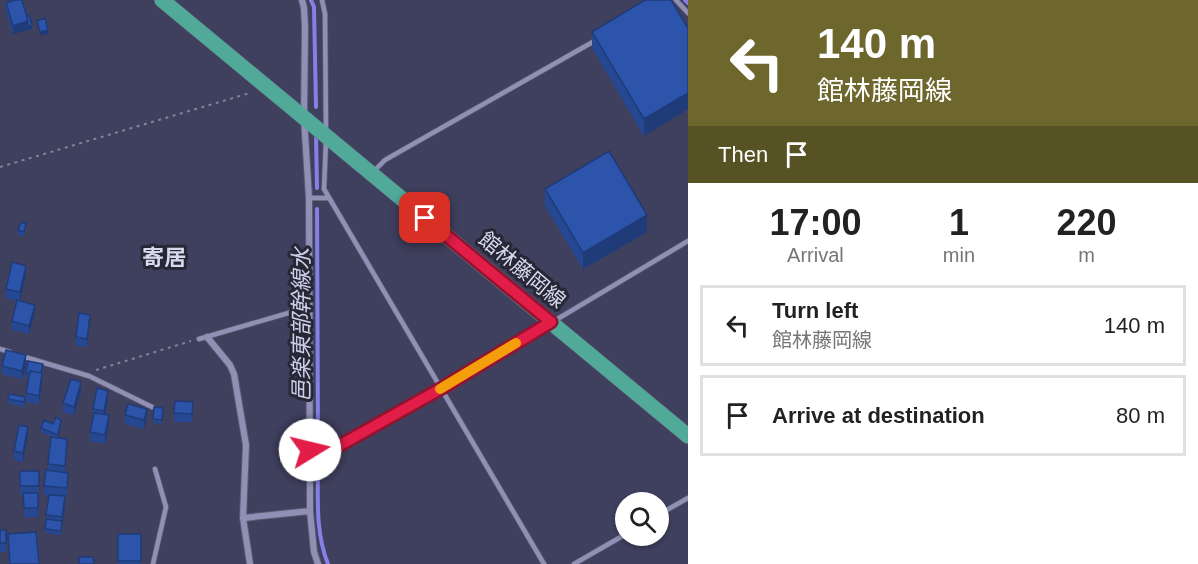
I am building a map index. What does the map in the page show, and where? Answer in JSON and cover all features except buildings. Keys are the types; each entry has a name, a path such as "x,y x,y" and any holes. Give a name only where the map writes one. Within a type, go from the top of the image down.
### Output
{"main road":[{"name":"館林藤岡線","path":"162,0 688,436"}],"street":[{"path":"302,0 305,28 304,118 309,198 310,511 314,552 318,564"},
{"path":"207,337 230,365 234,374 246,445 243,518 250,564"},
{"path":"243,518 310,511"}],"lane":[{"path":"322,0 326,14 324,189 544,564"},
{"path":"676,0 688,13"},
{"path":"371,173 385,160 603,36"},
{"path":"309,198 329,198"},
{"path":"310,450 328,452 442,388 688,242"},
{"path":"199,339 309,307"},
{"path":"0,350 89,376 152,407"},
{"path":"153,564 166,507 155,469"},
{"path":"669,509 688,498"},
{"path":"574,564 615,540"}],"path":[{"path":"0,167 267,87"},
{"path":"89,376 97,369 199,339"}],"waterway":[{"name":"邑楽東部幹線水","path":"311,0 314,7 316,107"},
{"path":"685,0 688,3"},
{"name":"邑楽東部幹線水","path":"316,135 317,188"},
{"name":"邑楽東部幹線水","path":"317,209 318,440"},
{"name":"邑楽東部幹線水","path":"318,462 319,527 328,564"}],"slow traffic":[{"path":"440,389 516,343"}],"district":[{"name":"寄居","path":"164,257"}],"route":[{"path":"310,450 328,452 442,388 551,322 425,218"}]}
